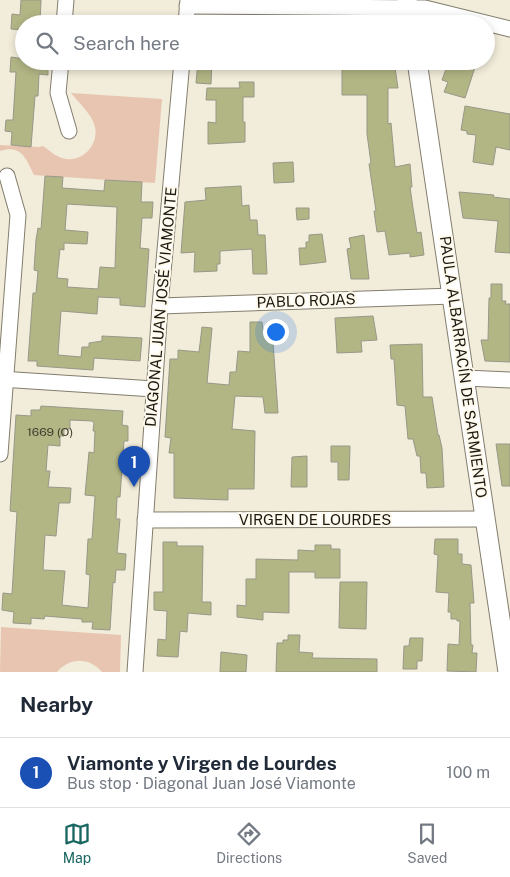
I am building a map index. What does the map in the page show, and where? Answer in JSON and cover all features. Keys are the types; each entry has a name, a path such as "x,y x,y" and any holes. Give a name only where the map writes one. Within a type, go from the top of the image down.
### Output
{"main road":[{"name":"PAULA ALBARRACÍN DE SARMIENTO","path":"417,70 486,519 503,593 508,672"}],"street":[{"path":"65,15 66,0"},
{"path":"188,3 409,11 425,8 453,15"},
{"path":"495,25 510,29"},
{"path":"60,70 58,93 69,131"},
{"name":"DIAGONAL JUAN JOSÉ VIAMONTE","path":"135,672 160,306 181,70"},
{"path":"0,454 3,379 18,215 8,176"},
{"name":"PABLO ROJAS","path":"160,306 452,296"},
{"path":"465,378 510,380"},
{"path":"3,379 154,389"},
{"name":"VIRGEN DE LOURDES","path":"145,520 486,519"}],"shaded area":[{"path":"71,93 162,99 155,183 34,175 26,159 18,151 7,149 0,151 0,145 43,146 57,156 69,159 82,156 87,152 94,141 95,127 88,113"},
{"path":"1,627 121,635 120,672 102,672 85,661 74,661 57,672 0,672"}],"building":[{"path":"21,0 41,0 40,15 20,15"},
{"path":"12,14 20,15 15,15 15,29 11,29"},
{"path":"11,57 15,58 15,70 48,70 48,75 39,74 38,96 35,96 31,147 11,145 12,132 5,131 6,120 13,120 16,72 10,72"},
{"path":"197,70 212,70 211,84 196,83"},
{"path":"342,70 395,70 398,88 388,88 388,124 391,123 395,167 410,164 412,187 410,187 413,208 417,233 421,232 424,255 410,257 410,253 389,255 385,231 377,232 369,164 371,163 367,134 367,95 342,95"},
{"path":"446,70 474,70 465,98 444,92 448,82 442,80"},
{"path":"239,82 254,82 254,97 243,97 245,142 208,144 208,122 216,123 216,100 206,100 207,88 240,88"},
{"path":"465,106 510,114 510,150 496,147 493,165 473,162 476,135 467,134 467,131 461,130"},
{"path":"293,162 294,182 274,183 273,163"},
{"path":"45,176 63,177 62,188 104,191 105,180 142,182 141,202 153,202 152,218 142,218 140,248 149,249 145,307 120,305 120,298 98,297 97,314 61,311 58,355 81,357 82,347 89,347 89,343 102,341 102,336 142,338 140,361 94,358 93,370 37,366 37,361 28,361 33,293 36,293 38,271 34,270 36,240 38,228 41,229","holes":["67,204 117,207 115,268 100,267 98,289 67,287 68,279 57,278 60,249 64,250 64,243 87,244 88,232 65,230"]},
{"path":"241,186 242,206 249,205 250,220 257,220 258,235 265,235 267,274 253,274 252,249 220,251 220,264 217,264 217,271 194,272 195,252 181,253 185,202 206,200 205,188"},
{"path":"459,192 494,195 493,197 510,199 510,253 495,252 498,221 463,218"},
{"path":"296,208 309,208 309,219 297,220"},
{"path":"322,234 326,262 300,265 299,248 306,248 306,242 309,242 309,235"},
{"path":"364,235 369,279 351,279 347,249 351,248 349,238"},
{"path":"491,284 502,284 502,301 506,301 505,304 510,304 510,362 485,361 481,340 488,340"},
{"path":"373,316 377,340 361,341 362,352 337,353 335,318"},
{"path":"250,322 262,322 263,329 272,328 278,413 265,413 263,397 235,396 232,429 255,431 254,489 228,489 228,500 174,498 174,453 169,453 171,438 165,437 170,359 178,359 178,350 199,352 202,327 212,328 207,383 229,385 230,372 236,372 238,351 250,352"},
{"path":"422,344 423,397 432,397 442,448 444,487 427,488 426,473 421,473 420,456 417,456 413,439 408,439 405,406 397,405 394,359 391,359 390,345"},
{"path":"41,406 123,411 122,425 128,426 128,441 124,441 120,497 117,497 116,519 120,519 117,553 126,554 125,570 116,570 115,583 113,582 110,630 92,629 93,622 82,622 82,619 45,616 44,619 31,618 31,624 13,623 14,612 2,610 3,593 12,594 17,512 10,511 16,415 31,416 31,410 40,410","holes":["70,420 92,421 94,423 93,431 95,431 94,453 89,452 85,495 95,496 92,539 88,539 86,574 90,575 88,608 62,605 65,571 43,570 45,535 56,536 59,503 70,503 71,488 48,487 50,471 46,471 48,445 60,446 60,436 64,436 64,429 70,429"]},
{"path":"496,444 510,444 510,486 502,486"},
{"path":"331,446 350,446 349,480 338,480 338,462 331,462"},
{"path":"307,456 307,487 291,487 292,457"},
{"path":"435,539 458,539 458,554 462,554 462,564 471,565 474,603 470,603 471,645 473,645 472,653 477,653 476,672 447,671 448,644 459,645 460,621 451,619 451,612 448,612 449,593 436,592 438,555 434,554"},
{"path":"163,542 177,542 177,546 203,546 202,602 211,602 211,615 188,613 187,632 180,631 178,657 157,656 158,639 166,640 167,611 154,610 154,592 163,592"},
{"path":"315,545 331,545 331,549 340,549 340,578 315,578 315,572 289,572 289,613 263,612 263,620 237,617 237,605 246,606 246,579 256,579 256,559 298,560 298,550 315,551"},
{"path":"340,582 367,582 366,629 339,628"},
{"path":"288,635 300,635 299,652 313,653 312,658 377,659 377,672 276,672 277,643 283,643 283,640 288,640"},
{"path":"410,638 423,638 422,661 417,661 417,669 403,669 404,646 409,646"},
{"path":"221,652 247,655 246,672 220,672"}],"place":[{"name":"Viamonte y Virgen de Lourdes","path":"134,487"}]}
